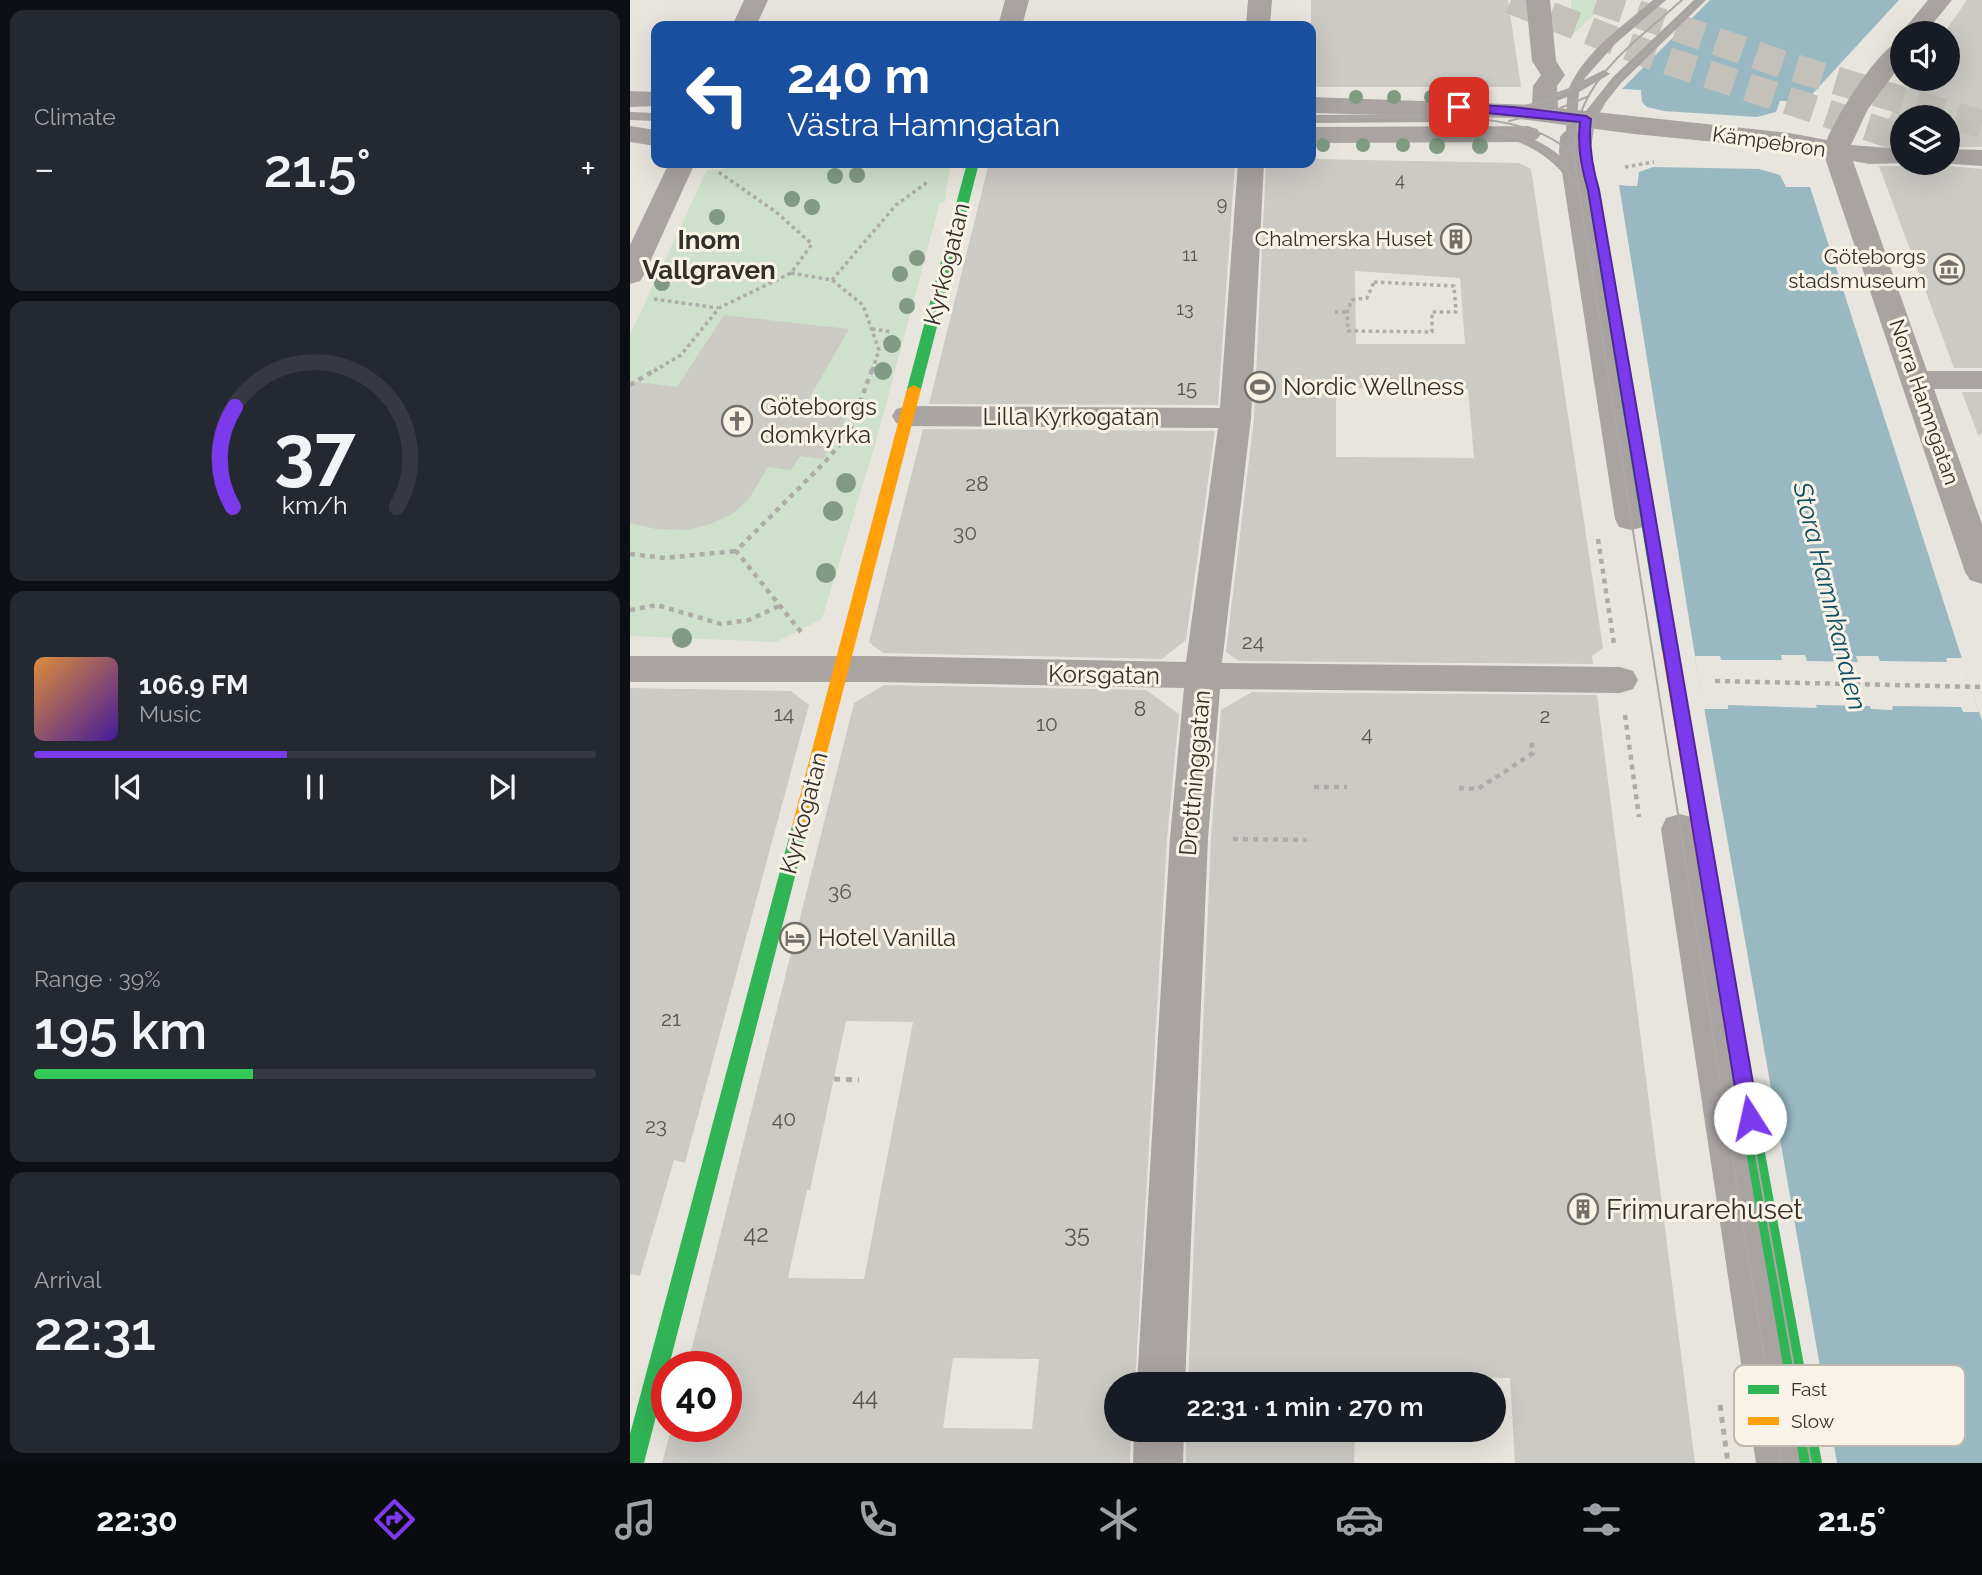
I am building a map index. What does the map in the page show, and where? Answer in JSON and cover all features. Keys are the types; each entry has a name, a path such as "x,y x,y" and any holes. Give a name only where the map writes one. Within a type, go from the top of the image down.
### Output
{"street":[{"path":"746,21 756,0"},
{"path":"1011,21 1017,0"},
{"path":"1258,21 1260,0"},
{"path":"1538,0 1544,61 1553,75 1545,86 1545,117"},
{"path":"1923,21 1940,0"},
{"path":"1836,151 1842,128 1890,63"},
{"path":"630,99 651,99"},
{"path":"1316,105 1508,122"},
{"path":"1449,118 1500,122 1545,117"},
{"path":"1316,135 1508,122 1545,117"},
{"name":"Kämpebron","path":"1545,117 1579,145 1635,134 1890,156"},
{"path":"630,134 651,137"},
{"path":"1579,145 1766,1365"},
{"path":"1579,145 1594,190 1735,1038 1793,1365"},
{"name":"Norra Hamngatan","path":"1836,151 1982,572"},
{"path":"1960,157 1982,158"},
{"path":"630,275 680,168"},
{"name":"Kyrkogatan","path":"633,1463 972,168"},
{"name":"Drottninggatan","path":"1162,1372 1189,838 1203,677 1235,418 1251,168"},
{"path":"1917,380 1982,380"},
{"name":"Lilla Kyrkogatan","path":"908,416 1235,418"},
{"name":"Korsgatan","path":"630,668 770,667 1203,677 1620,680"},
{"path":"1157,1463 1158,1442"}],"lane":[{"path":"1579,145 1574,90 1591,62 1660,0"},
{"path":"1316,119 1449,118 1508,122 1567,169 1617,80 1700,0"},
{"path":"1545,117 1574,90 1604,74"},
{"path":"630,116 651,117"},
{"path":"1316,126 1450,126 1508,122"},
{"path":"630,124 651,125"}],"path":[{"path":"630,386 681,355 719,308 790,273 812,244 776,212 715,170"},
{"path":"832,280 896,205 940,173"},
{"path":"630,554 665,558 736,551 824,463 849,434 880,350 863,305 832,280 790,273"},
{"path":"1374,282 1454,286 1456,312 1432,312 1432,332 1348,331 1347,312 1352,300 1367,298 1374,282"},
{"path":"646,297 719,308"},
{"path":"1335,312 1347,312"},
{"path":"837,433 863,436"},
{"path":"1597,531 1641,831"},
{"path":"736,551 801,632"},
{"path":"630,610 665,606 721,624 749,620 779,606"},
{"path":"1713,681 1982,687"},
{"path":"1459,788 1478,789 1533,753 1531,740"},
{"path":"1314,787 1347,787"},
{"path":"1233,839 1307,840"},
{"path":"834,1079 859,1080"},
{"path":"1719,1394 1728,1463"}],"green space":[{"path":"1571,0 1609,0 1573,35"},
{"path":"950,168 945,202 940,202 877,438 822,619 776,642 630,636 630,335 707,170"}],"water":[{"name":"Stora Hamnkanalen","path":"1710,0 1899,0 1804,103 1780,101 1784,179 1787,187 1810,187 1982,721 1982,1463 1837,1463 1834,1446 1965,1446 1965,1365 1820,1365 1695,656 1619,185 1637,186 1641,91 1622,89"}],"pier":[{"path":"1622,89 1641,90 1642,102 1647,107 1664,111 1757,117 1776,112 1780,101 1804,103 1805,107 1784,105 1787,178 1789,184 1810,184 1810,187 1786,187 1780,175 1759,169 1653,167 1639,172 1637,186 1619,185 1619,182 1634,183 1638,94 1622,92"},
{"path":"1781,655 1805,655 1807,661 1858,662 1856,656 1878,656 1880,661 1947,662 1946,658 1962,658 1979,712 1963,712 1961,707 1893,706 1892,710 1871,709 1870,706 1816,705 1817,708 1728,705 1728,709 1704,709 1695,656 1720,656 1721,660 1782,660"}],"building":[{"path":"1311,0 1508,0 1521,87 1316,87 1316,21 1311,21"},
{"path":"1967,0 1982,0 1982,147 1960,147 1960,105 1897,105 1906,91 1960,91 1960,21 1952,21"},
{"path":"1890,116 1890,145 1873,144"},
{"path":"1316,159 1519,163 1531,169 1603,648 1592,656 1593,664 1239,661 1226,652 1254,418 1266,168 1316,168","holes":["1355,271 1460,278 1465,344 1356,344","1336,388 1468,389 1474,458 1336,457"]},
{"name":"Göteborgs stadsmuseum","path":"1879,166 1890,166 1890,175 1960,175 1960,167 1982,169 1982,368 1954,368"},
{"path":"988,168 1235,168 1218,405 929,404"},
{"name":"Göteborgs domkyrka","path":"724,315 849,329 807,402 852,408 823,459 800,456 791,470 768,467 749,499 734,513 711,524 687,530 656,529 630,523 630,381 677,387"},
{"path":"1962,392 1982,392 1982,434 1978,435"},
{"path":"923,429 1215,431 1186,640 1162,659 883,653 869,642"},
{"path":"884,685 1146,690 1179,714 1167,838 1136,1372 1104,1372 1104,1442 1131,1442 1130,1463 662,1463 668,1442 742,1442 742,1351 691,1351 854,703","holes":["846,1021 913,1022 864,1279 788,1278","953,1358 1039,1359 1032,1429 943,1428"]},
{"path":"630,688 791,691 809,705 685,1163 674,1160 640,1276 630,1274"},
{"path":"1252,692 1597,695 1695,1463 1515,1463 1510,1378 1506,1378 1506,1372 1189,1372 1211,838 1221,710"},
{"path":"1186,1442 1355,1442 1354,1463 1186,1463"}],"tunnel":[{"path":"1511,0 1653,56 1890,134"},
{"path":"1597,0 1788,66 1982,124"}],"tram line":[{"path":"1589,96 1614,61 1682,0"},
{"path":"1700,0 1617,80 1594,121 1589,154 1735,1038 1793,1365"},
{"path":"1483,115 1542,102 1598,77"},
{"path":"1509,121 1558,109 1589,96"},
{"path":"1573,155 1578,123 1589,96"},
{"path":"630,116 651,117"},
{"path":"1316,119 1403,116 1472,118 1533,130 1557,142 1573,155"},
{"path":"1483,129 1510,135 1534,145 1556,160 1574,180"},
{"path":"1573,155 1578,159"},
{"path":"1573,155 1765,1365"},
{"path":"1778,1446 1781,1463"},
{"path":"1808,1446 1811,1463"}],"traffic: fast":[{"path":"1586,119 1585,155 1670,651"},
{"path":"914,389 972,168"},
{"path":"633,1463 800,826"},
{"path":"1743,1082 1794,1365"},
{"path":"1808,1446 1811,1463"}],"traffic: slow":[{"path":"800,826 914,389"},
{"path":"1670,651 1743,1082"}],"place":[{"name":"Chalmerska Huset","path":"1456,239"},
{"name":"Göteborgs stadsmuseum","path":"1949,269"},
{"name":"Nordic Wellness","path":"1260,387"},
{"name":"Göteborgs domkyrka","path":"737,421"},
{"name":"Hotel Vanilla","path":"795,938"},
{"name":"Frimurarehuset","path":"1583,1209"}],"district":[{"name":"Inom Vallgraven","path":"709,255"}],"route":[{"path":"1459,107 1545,113 1586,119 1583,137 1587,169 1594,190 1750,1118"}]}
